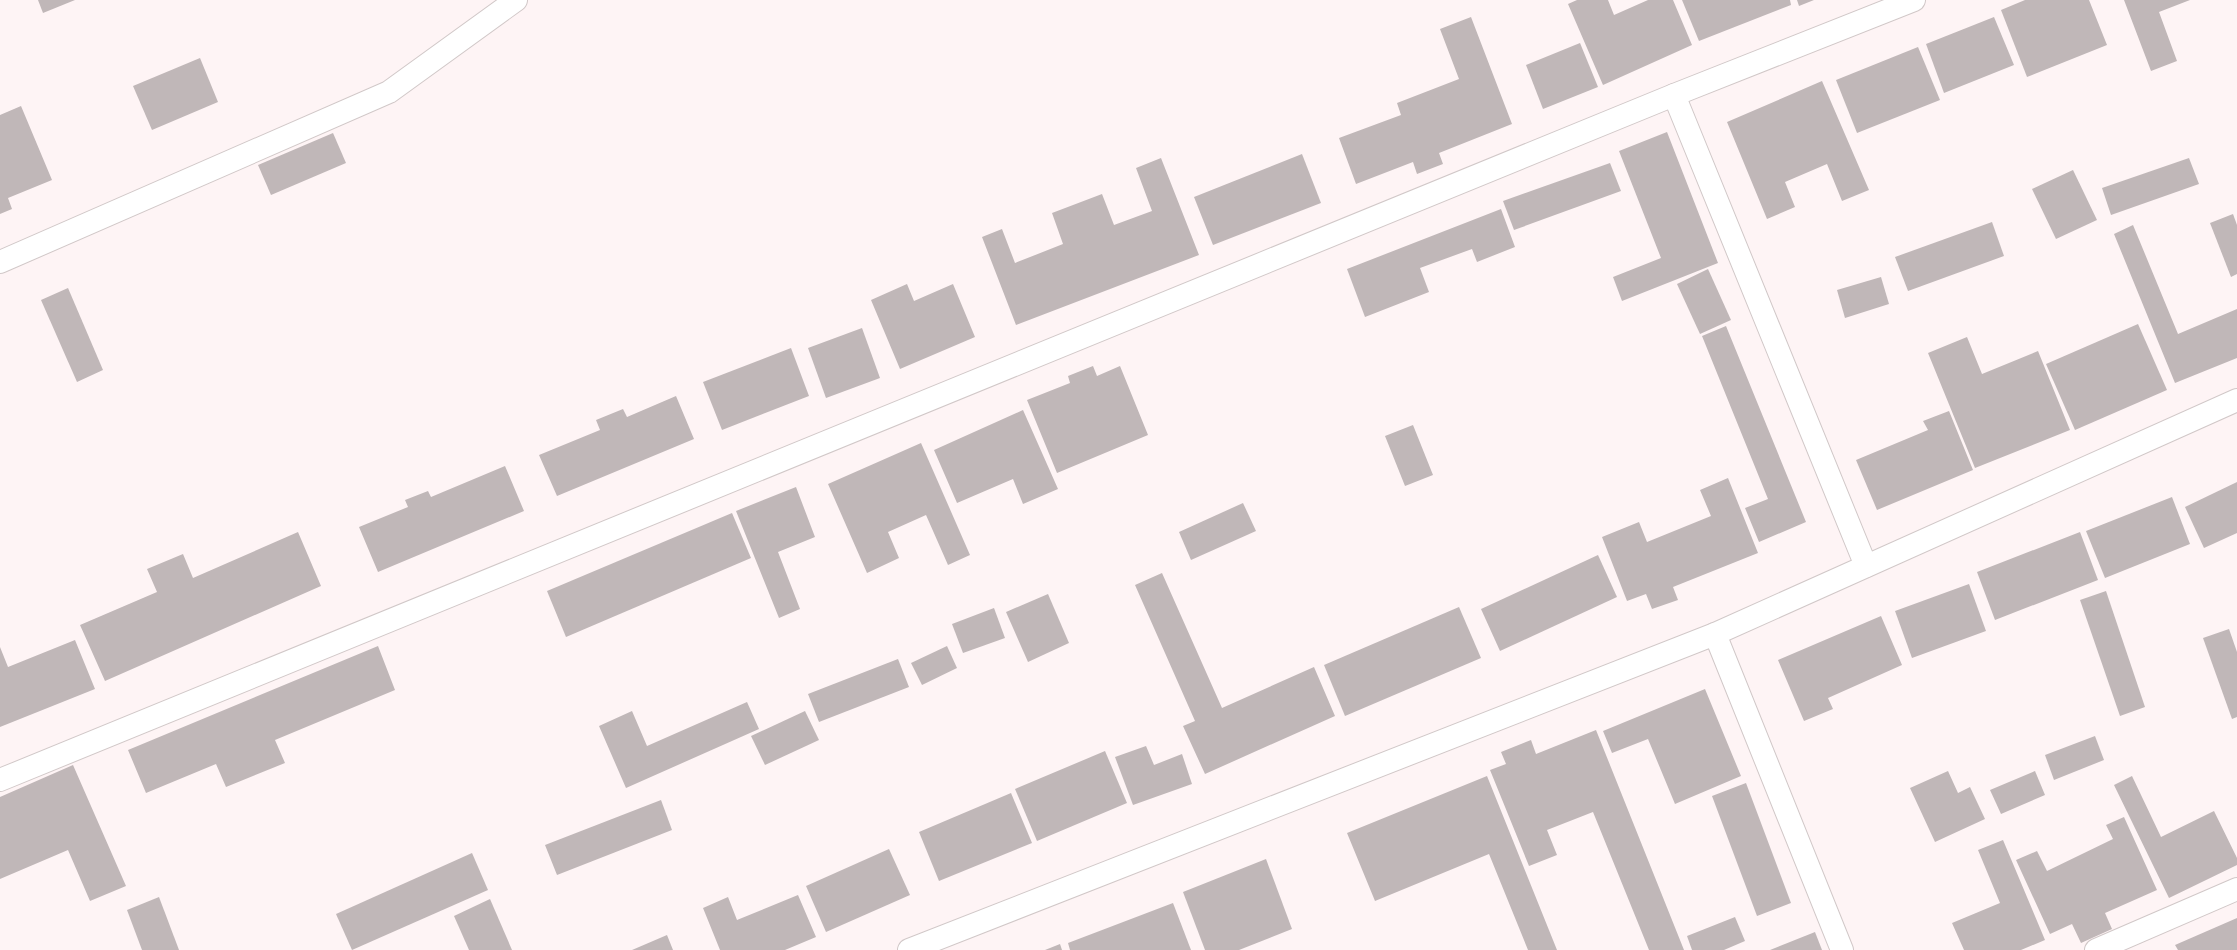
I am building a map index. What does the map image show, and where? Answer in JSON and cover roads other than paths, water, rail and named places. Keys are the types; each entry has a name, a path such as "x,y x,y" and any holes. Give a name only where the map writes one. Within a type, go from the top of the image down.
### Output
{"street":[{"path":"0,262 389,92 516,0"},
{"path":"0,780 1674,95 1914,0"},
{"path":"1674,95 1866,566"},
{"path":"909,950 1715,634 2237,400"},
{"path":"1715,634 1842,950"},
{"path":"2096,950 2237,888"}]}
